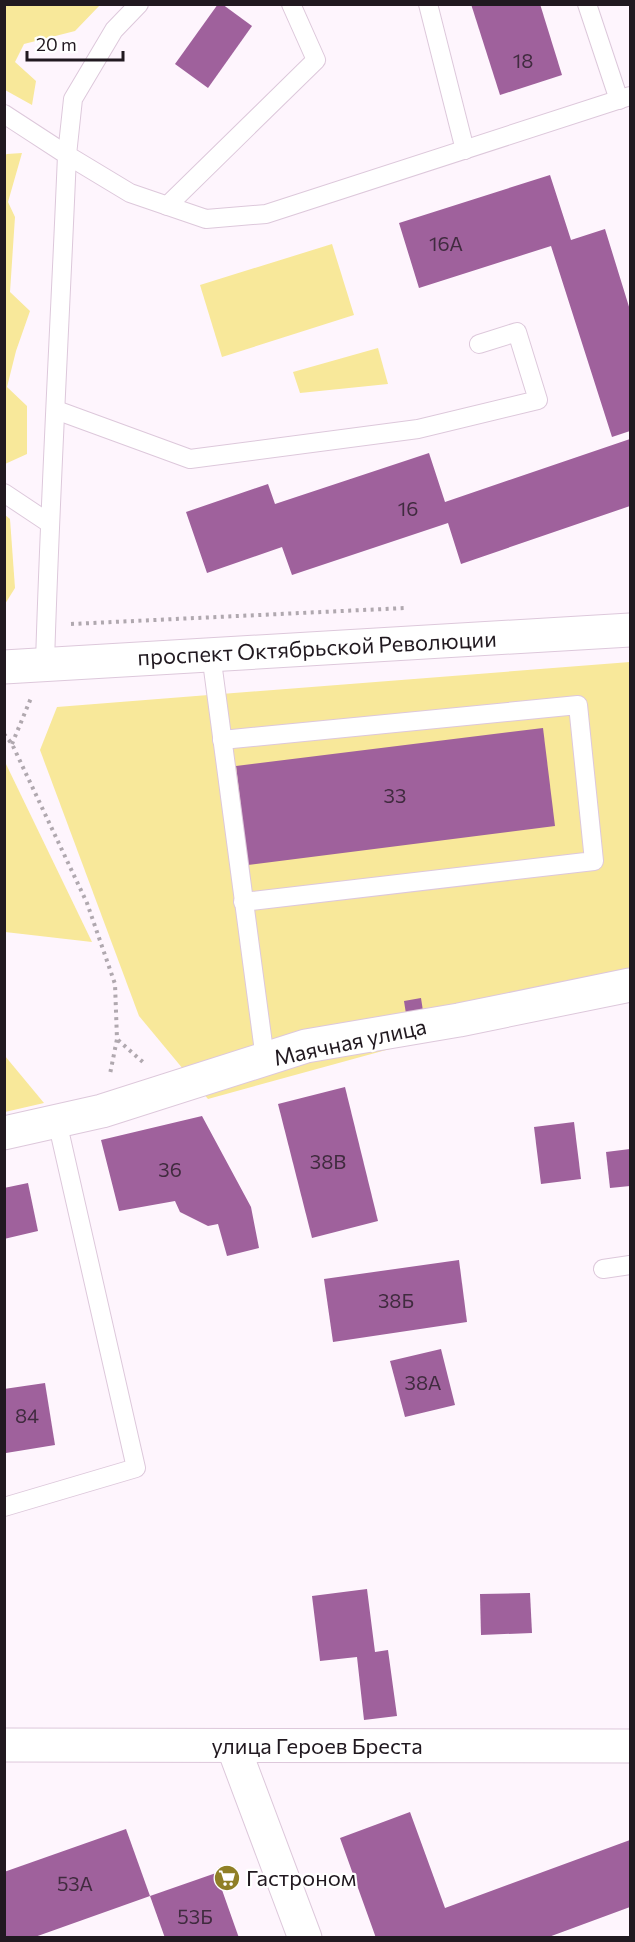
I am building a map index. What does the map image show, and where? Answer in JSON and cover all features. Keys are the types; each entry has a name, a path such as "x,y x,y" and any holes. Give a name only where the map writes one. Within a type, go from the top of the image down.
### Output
{"street":[{"name":"проспект Октябрьской Революции","path":"4,667 630,630"},
{"name":"Маячная улица","path":"4,1133 102,1111 306,1046 459,1020 630,985"},
{"name":"улица Героев Бреста","path":"4,1745 630,1746"},
{"path":"233,1746 305,1938"}],"lane":[{"path":"45,663 66,155 73,99 114,30 140,4"},
{"path":"167,206 316,60 291,4"},
{"path":"428,4 465,150"},
{"path":"4,114 66,155 130,193 206,219 266,214 625,98 587,4"},
{"path":"56,410 190,459 418,429 538,400 517,332 479,344"},
{"path":"4,493 49,523"},
{"path":"211,654 265,1059"},
{"path":"222,740 578,705 594,861 243,902"},
{"path":"4,1507 136,1468 57,1121"},
{"path":"603,1269 630,1265"}],"path":[{"path":"46,625 410,608"},
{"path":"12,744 45,663"},
{"path":"4,734 12,744 87,903 116,984 117,1039 102,1111"}],"shaded area":[{"path":"5,4 100,5 75,31 24,44 15,62 36,81 32,105 5,90"},
{"path":"22,153 8,202 15,217 10,292 30,311 16,351 7,387 27,406 27,454 5,464 5,155"},
{"path":"332,244 354,315 222,357 200,285"},
{"path":"378,348 388,384 300,393 293,372"},
{"path":"5,515 10,519 15,588 5,604"},
{"path":"630,662 630,983 208,1099 139,1016 40,750 57,707"},
{"path":"5,762 92,942 5,932"},
{"path":"5,1056 44,1103 5,1112"}],"building":[{"path":"218,4 222,4 252,26 208,88 175,64"},
{"path":"471,4 540,4 562,75 500,95"},
{"path":"550,175 571,240 605,229 630,310 630,431 612,437 551,246 419,288 399,223"},
{"path":"630,439 630,506 461,564 448,523 292,575 282,547 207,573 186,512 268,484 275,504 429,453 445,502"},
{"path":"543,728 555,826 248,865 236,766"},
{"path":"421,998 425,1024 408,1027 404,1001"},
{"path":"345,1087 378,1221 312,1238 278,1104"},
{"path":"202,1116 251,1207 259,1248 227,1256 218,1224 208,1226 180,1212 175,1201 119,1211 101,1140"},
{"path":"574,1122 581,1179 541,1184 534,1127"},
{"path":"630,1149 630,1186 610,1188 606,1152"},
{"path":"28,1183 38,1231 4,1239 4,1188"},
{"path":"459,1260 467,1322 333,1342 324,1279"},
{"path":"441,1349 455,1405 405,1417 390,1361"},
{"path":"45,1383 55,1445 6,1453 4,1389"},
{"path":"367,1589 375,1652 388,1650 397,1716 364,1720 357,1657 320,1661 312,1596"},
{"path":"530,1593 532,1633 481,1635 480,1594"},
{"path":"410,1812 445,1908 630,1840 630,1907 546,1938 376,1938 340,1838"},
{"path":"126,1829 150,1896 32,1938 4,1938 4,1872"},
{"path":"216,1873 239,1938 165,1938 150,1896"}],"place":[{"name":"Гастроном","path":"227,1878"}]}
